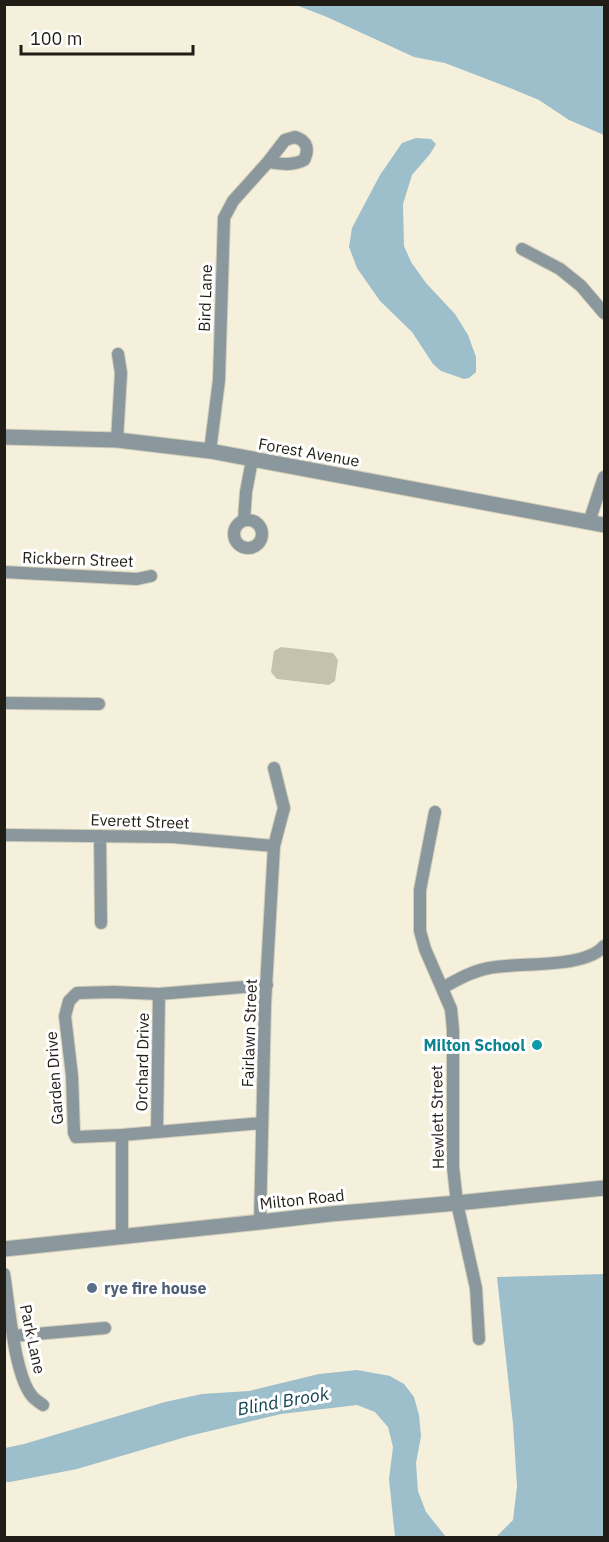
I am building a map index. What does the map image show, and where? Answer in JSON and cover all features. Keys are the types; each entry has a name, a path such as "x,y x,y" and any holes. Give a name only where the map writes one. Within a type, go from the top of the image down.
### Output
{"street":[{"name":"Bird Lane","path":"210,451 219,380 224,218 233,201 268,162"},
{"path":"522,249 560,269 581,286 604,313"},
{"path":"117,440 121,373 118,354"},
{"name":"Forest Avenue","path":"4,438 117,440 210,451 604,525"},
{"path":"244,520 252,460"},
{"path":"589,522 604,477"},
{"name":"Rickbern Street","path":"4,572 136,579 151,576"},
{"path":"4,703 99,704"},
{"name":"Fairlawn Street","path":"260,1222 267,985 274,846 284,808 274,768"},
{"name":"Hewlett Street","path":"435,812 420,890 420,931 425,949 451,1009 453,1167 457,1203 476,1288 479,1339"},
{"name":"Everett Street","path":"4,835 173,837 274,846"},
{"path":"100,836 101,923"},
{"path":"442,988 470,973 489,968 584,959 599,952 604,946"},
{"name":"Orchard Drive","path":"67,1008 69,1001 77,993 159,994 267,985"},
{"name":"Orchard Drive","path":"157,1131 159,994"},
{"name":"Garden Drive","path":"67,1008 65,1016 76,1137 122,1136 262,1123"},
{"path":"122,1136 122,1237"},
{"name":"Milton Road","path":"4,1249 330,1214 604,1188"},
{"name":"Park Lane","path":"4,1274 13,1336 23,1379 33,1397 43,1405"},
{"path":"13,1336 105,1328"}],"shaded area":[{"path":"281,647 333,653 338,660 335,681 329,685 277,679 271,672 274,651"}],"water":[{"path":"296,5 604,5 604,135 569,120 539,100 445,63 414,57"},
{"path":"416,138 431,139 436,144 412,175 403,204 404,246 411,262 426,283 455,314 468,335 476,357 476,372 469,378 464,379 441,371 433,364 412,332 380,301 357,268 349,247 352,228 380,175 402,143"},
{"path":"604,1274 604,1537 493,1537 497,1536 513,1520 517,1486 513,1424 497,1277"},
{"name":"Blind Brook","path":"357,1370 390,1376 404,1384 414,1397 421,1436 416,1463 418,1491 426,1512 446,1537 395,1537 389,1479 393,1447 388,1427 375,1412 357,1405 281,1414 189,1436 77,1469 5,1482 5,1448 165,1402 202,1394 249,1391 319,1374"}],"place":[{"name":"Milton School","path":"537,1045"},
{"name":"rye fire house","path":"92,1288"}]}
